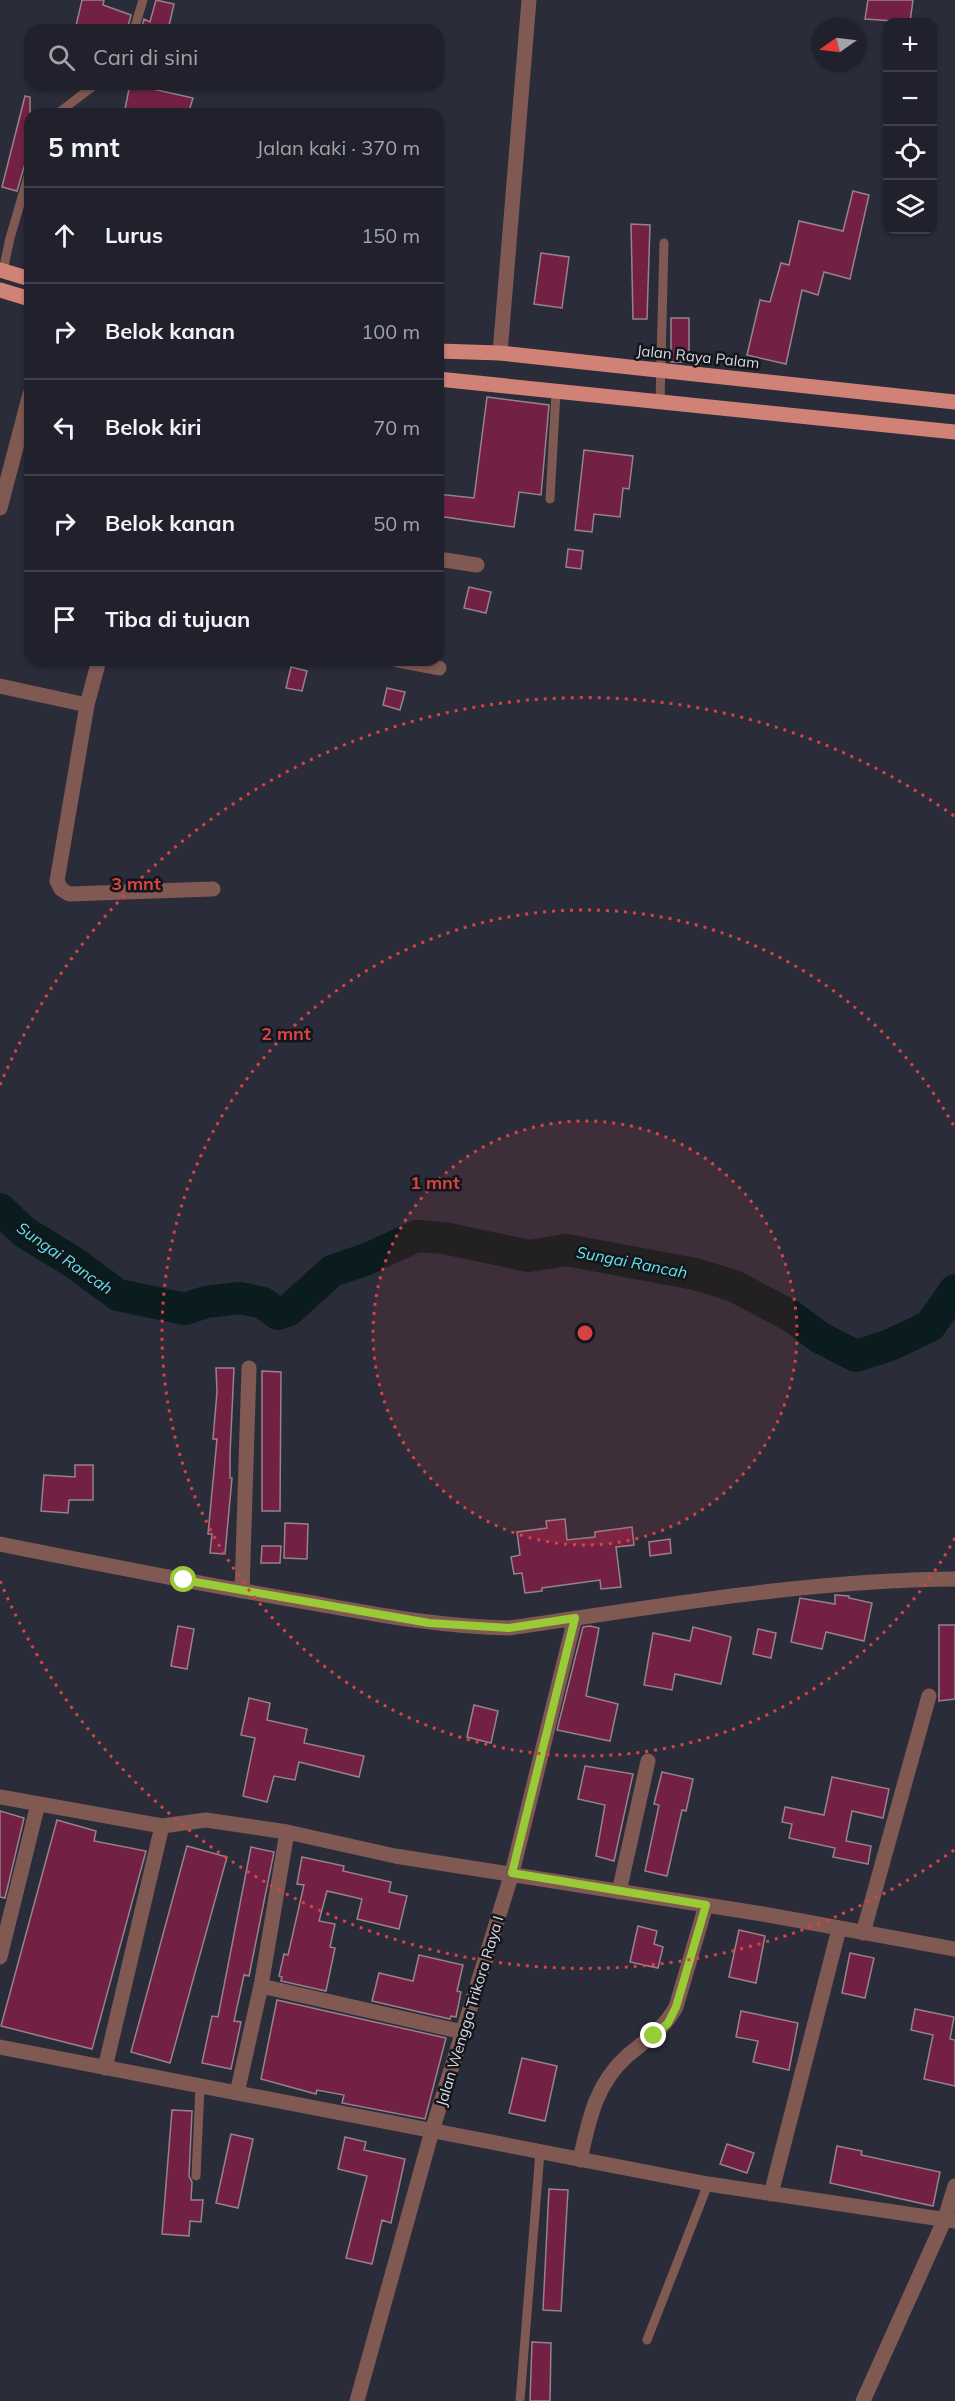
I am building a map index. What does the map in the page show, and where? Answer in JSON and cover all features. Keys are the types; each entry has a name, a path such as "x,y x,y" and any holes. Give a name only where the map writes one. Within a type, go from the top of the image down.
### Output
{"main road":[{"path":"2,270 24,277"},
{"path":"0,290 24,297"},
{"name":"Jalan Raya Palam","path":"444,351 500,353 955,402"},
{"path":"444,380 955,432"}],"street":[{"path":"500,353 529,0"},
{"path":"0,508 24,417"},
{"path":"444,560 477,565"},
{"path":"97,666 87,705 57,881 61,889 69,894 213,889"},
{"path":"428,666 439,668"},
{"path":"0,688 87,705"},
{"path":"242,1591 249,1368"},
{"path":"0,1544 242,1591 441,1624 509,1628 833,1585 955,1580"},
{"name":"Jalan Wengga Trikora Raya I","path":"357,2401 432,2131 512,1873 575,1618"},
{"path":"863,1933 929,1696"},
{"path":"620,1892 648,1761"},
{"path":"0,1797 162,1826 206,1820 287,1833 395,1856 706,1905 955,1949"},
{"path":"0,1957 38,1804"},
{"path":"105,2068 162,1826"},
{"path":"237,2093 261,1986 287,1833"},
{"path":"580,2160 598,2091 627,2056 668,2023 676,2007 706,1905"},
{"path":"771,2194 839,1929"},
{"path":"261,1986 463,2032"},
{"path":"0,2047 708,2184 949,2221"},
{"path":"863,2401 949,2221 955,2186"}],"lane":[{"path":"136,24 143,0"},
{"path":"65,108 88,90"},
{"path":"2,270 24,190"},
{"path":"660,401 664,243"},
{"path":"550,499 556,392"},
{"path":"196,2176 200,2086"},
{"path":"520,2401 540,2152"},
{"path":"647,2340 708,2184"}],"building":[{"path":"82,0 104,0 103,5 131,15 129,24 76,24"},
{"path":"156,0 174,4 169,24 143,24 144,19 150,22"},
{"path":"868,0 913,0 911,18 865,19"},
{"path":"129,90 157,90 193,98 190,108 125,108"},
{"path":"25,96 30,97 30,108 24,108 24,167 17,191 2,187"},
{"path":"853,191 869,195 850,279 824,272 818,295 802,290 786,364 747,355 760,300 770,302 781,263 789,265 799,221 843,231"},
{"path":"631,224 650,225 647,319 633,319"},
{"path":"541,253 569,257 562,308 534,304"},
{"path":"671,318 689,318 689,362 671,362"},
{"path":"487,397 549,405 541,495 519,492 514,527 444,517 444,495 474,498"},
{"path":"584,450 633,456 629,489 623,488 620,517 594,514 592,532 575,530"},
{"path":"568,549 583,551 581,569 566,567"},
{"path":"469,587 491,592 486,613 464,608"},
{"path":"291,667 307,671 302,691 286,688"},
{"path":"387,688 405,692 400,710 383,705"},
{"path":"216,1368 234,1368 230,1454 230,1478 232,1478 225,1554 210,1553 212,1534 208,1534 217,1439 213,1439 217,1392"},
{"path":"262,1371 281,1372 280,1511 262,1511"},
{"path":"75,1465 93,1465 93,1500 69,1500 68,1513 41,1511 44,1475 75,1477"},
{"path":"565,1519 567,1540 595,1537 595,1532 632,1527 634,1545 616,1547 621,1587 601,1589 600,1580 542,1588 542,1591 525,1593 522,1573 514,1574 511,1557 520,1555 517,1532 547,1528 546,1521"},
{"path":"285,1523 308,1524 307,1559 284,1558"},
{"path":"670,1539 671,1553 650,1556 649,1542"},
{"path":"262,1546 281,1546 280,1563 261,1563"},
{"path":"835,1595 849,1596 849,1598 872,1603 864,1641 826,1632 822,1649 791,1642 800,1598 835,1604"},
{"path":"939,1625 955,1625 955,1699 939,1701"},
{"path":"178,1626 194,1629 187,1669 171,1666"},
{"path":"583,1627 599,1628 586,1696 618,1704 610,1741 557,1730"},
{"path":"693,1627 731,1637 721,1684 675,1674 672,1690 644,1685 653,1633 690,1641"},
{"path":"758,1629 776,1633 771,1658 753,1654"},
{"path":"249,1698 270,1703 267,1720 307,1729 304,1743 364,1756 359,1777 299,1762 295,1780 274,1776 267,1802 243,1796 255,1738 241,1735"},
{"path":"474,1705 498,1711 491,1743 467,1737"},
{"path":"585,1766 633,1774 614,1861 596,1856 605,1805 578,1799"},
{"path":"662,1772 693,1779 686,1811 682,1810 667,1876 645,1871 659,1805 654,1804"},
{"path":"832,1777 889,1789 883,1818 852,1811 846,1841 871,1846 868,1864 833,1857 835,1848 789,1838 792,1824 782,1822 785,1807 824,1815"},
{"path":"0,1811 24,1818 5,1898 0,1897"},
{"path":"57,1820 96,1831 94,1841 146,1851 92,2049 1,2026"},
{"path":"187,1846 227,1857 170,2063 131,2052"},
{"path":"251,1847 274,1852 249,1976 244,1975 234,2021 241,2022 231,2069 202,2063 212,2016 218,2017"},
{"path":"302,1857 344,1866 343,1871 391,1882 389,1892 407,1896 399,1929 357,1919 362,1899 327,1891 319,1921 335,1924 330,1947 335,1948 326,1991 281,1981 282,1977 279,1976 284,1954 288,1955 304,1885 297,1884"},
{"path":"638,1926 657,1931 654,1944 663,1947 658,1968 630,1962"},
{"path":"739,1930 765,1936 756,1983 729,1977"},
{"path":"850,1953 874,1958 865,1998 842,1993"},
{"path":"419,1955 463,1965 457,1991 461,1992 456,2017 451,2016 450,2019 372,2001 379,1973 413,1981"},
{"path":"277,2000 446,2038 425,2119 342,2103 344,2095 317,2090 316,2094 261,2079"},
{"path":"915,2009 954,2017 950,2039 955,2040 955,2086 924,2079 933,2035 911,2030"},
{"path":"741,2011 798,2023 789,2070 753,2062 758,2041 736,2037"},
{"path":"522,2058 557,2066 545,2121 509,2113"},
{"path":"172,2110 192,2111 189,2176 192,2182 191,2200 203,2200 201,2222 190,2221 189,2236 162,2234"},
{"path":"231,2134 253,2139 238,2208 216,2203"},
{"path":"345,2137 366,2142 364,2150 405,2159 391,2223 382,2220 372,2264 346,2258 367,2176 338,2169"},
{"path":"727,2144 754,2153 747,2173 720,2164"},
{"path":"837,2146 862,2151 861,2155 940,2172 933,2206 830,2183"},
{"path":"549,2189 568,2190 561,2311 543,2310"},
{"path":"532,2342 551,2343 550,2401 530,2401"}],"waterway":[{"name":"Sungai Rancah","path":"0,1209 24,1232 73,1262 118,1295 185,1309 206,1302 240,1298 263,1303 278,1314 289,1310 332,1271 367,1259 417,1236 444,1238 529,1256 566,1250 695,1274 734,1286 791,1316 819,1337 856,1356 890,1345 930,1326 955,1290"}],"route":[{"path":"184,1580 429,1623 509,1628 575,1618 512,1873 565,1884 706,1905 676,2007 668,2023 654,2036"}]}
